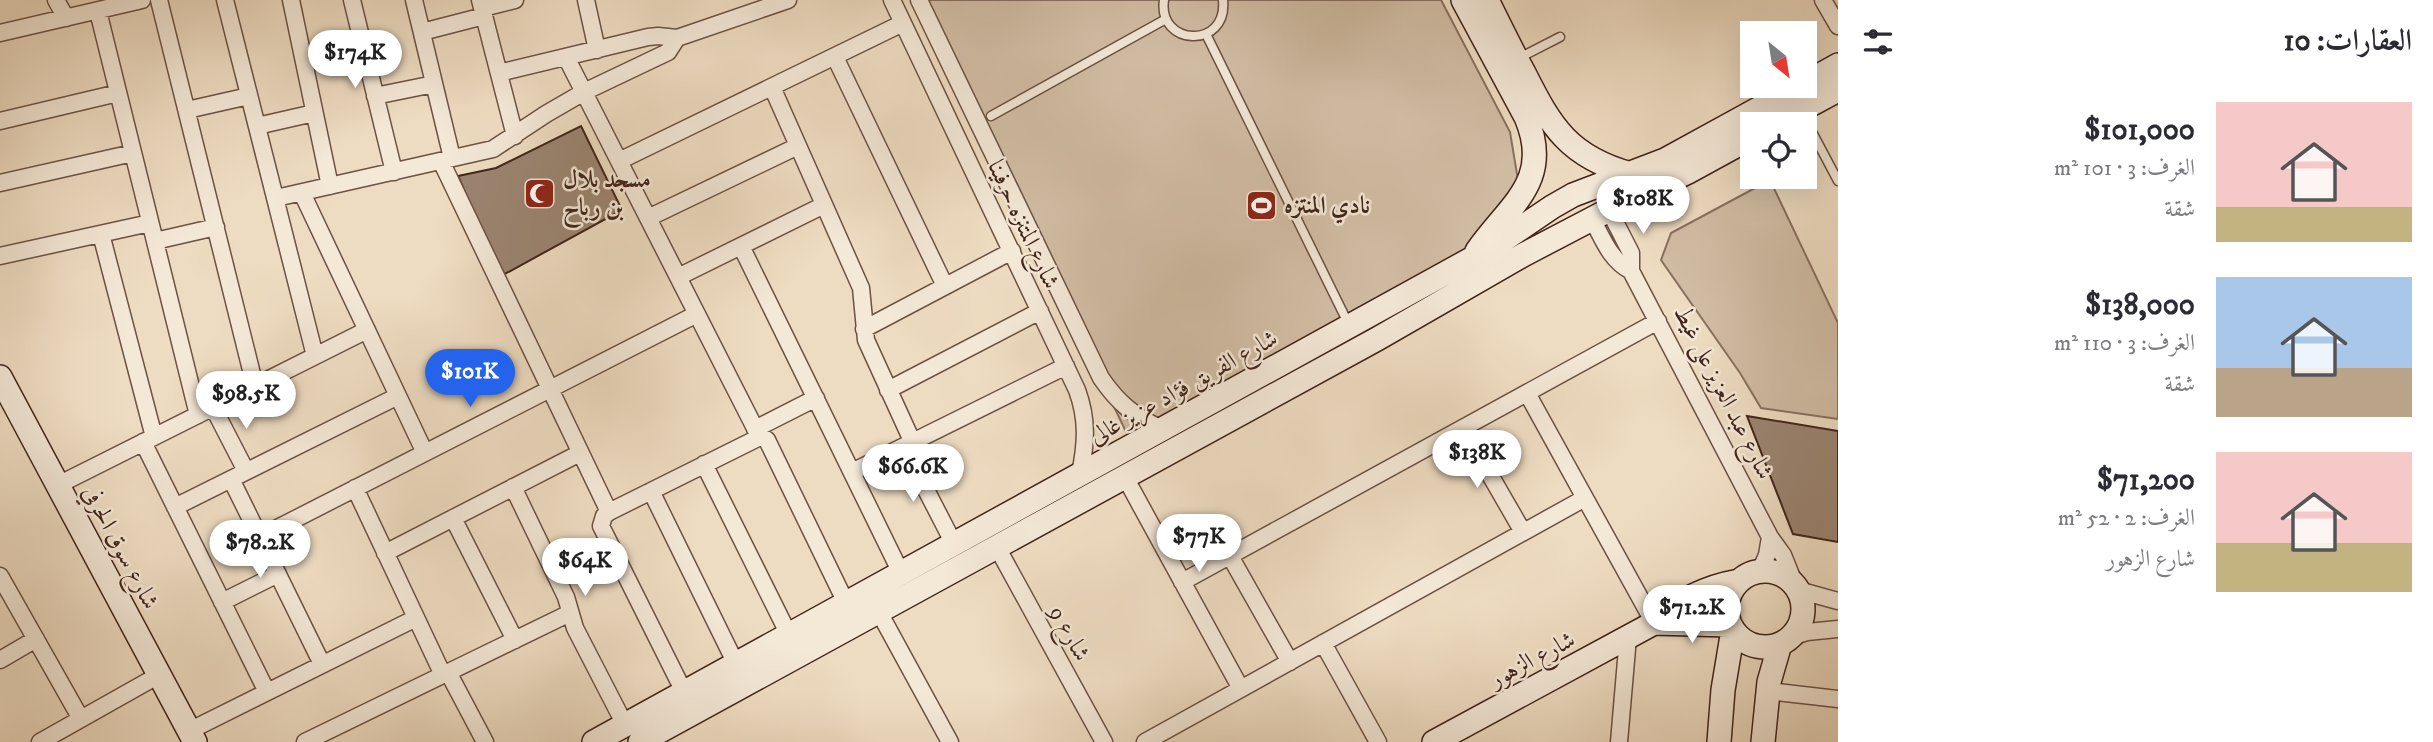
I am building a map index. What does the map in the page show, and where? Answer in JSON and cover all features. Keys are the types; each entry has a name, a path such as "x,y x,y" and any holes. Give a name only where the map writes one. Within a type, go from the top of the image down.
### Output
{"street":[{"path":"56,0 66,18"},
{"path":"0,33 142,0"},
{"path":"159,0 255,386"},
{"path":"225,0 316,356"},
{"path":"291,0 330,186"},
{"path":"352,0 394,172"},
{"path":"414,0 434,84 446,160 549,389 609,512"},
{"path":"422,32 482,8 515,0"},
{"path":"586,0 597,50"},
{"name":"شارع المتنزه حرفينا","path":"892,0 1077,390 1085,418 1085,447 1080,474"},
{"name":"شارع المتنزه حرفينا","path":"919,0 1093,363 1110,391 1133,414 1162,429"},
{"path":"1463,0 1526,117 1535,149 1535,165 1522,196 1490,232 1472,258"},
{"path":"1487,0 1547,117 1566,139 1596,161 1631,174"},
{"path":"1824,0 1838,26"},
{"path":"499,73 658,36 677,38 779,1"},
{"path":"482,8 515,136"},
{"path":"98,10 198,415"},
{"path":"619,161 903,23"},
{"path":"275,198 493,149 584,92 668,52 677,38"},
{"path":"304,61 363,46"},
{"path":"566,57 757,433 767,440 846,603"},
{"path":"835,57 946,286"},
{"name":"شارع الفريق فؤاد عزيز غالى","path":"1817,77 1838,65"},
{"path":"376,96 434,84"},
{"path":"772,87 862,288 864,329 870,350 954,544"},
{"path":"1797,112 1838,90"},
{"path":"0,121 118,93"},
{"path":"187,110 249,96"},
{"name":"شارع الفريق فؤاد عزيز غالى","path":"640,742 789,635 1472,258 1573,195 1665,160 1778,98"},
{"path":"257,126 314,113"},
{"name":"شارع الفريق فؤاد عزيز غالى","path":"594,742 684,692 879,611 1377,339 1523,255 1740,144"},
{"path":"648,218 798,146"},
{"path":"0,183 133,153"},
{"path":"302,193 425,453"},
{"path":"678,277 824,205"},
{"name":"شارع عبد العزيز على غيط","path":"1600,214 1616,262 1631,271 1770,537 1788,565 1797,588"},
{"path":"0,256 150,223"},
{"path":"155,241 216,227"},
{"path":"101,234 149,439 175,506 267,692"},
{"path":"1511,235 1523,255"},
{"path":"741,246 901,573"},
{"path":"864,329 946,286 1015,258 1040,254"},
{"path":"888,390 1040,311"},
{"path":"260,537 697,314"},
{"path":"1182,582 1658,321"},
{"path":"1357,322 1377,339"},
{"path":"58,485 367,330"},
{"path":"852,472 1066,366"},
{"path":"1263,374 1275,395"},
{"name":"شارع سوق الحرفي","path":"0,377 192,737"},
{"path":"1527,393 1654,623"},
{"path":"175,506 398,396"},
{"path":"684,692 601,526 601,521 609,512 704,464 816,398"},
{"path":"213,407 246,471"},
{"path":"1462,428 1523,532"},
{"path":"385,553 580,453"},
{"path":"704,464 789,635"},
{"path":"1125,477 1241,689"},
{"path":"231,479 322,664"},
{"path":"513,487 566,597 575,628 625,725"},
{"path":"355,488 416,618 485,742"},
{"path":"651,491 750,665"},
{"path":"1145,742 1585,498"},
{"path":"453,518 515,640"},
{"path":"1770,537 1767,555 1727,602 1727,618 1731,628 1749,644 1770,647 1815,631 1838,629"},
{"name":"شارع 9","path":"997,547 1104,742"},
{"path":"1230,556 1290,662"},
{"path":"1749,576 1779,573 1797,588 1838,601"},
{"path":"222,603 278,574"},
{"name":"شارع الزهور","path":"1434,742 1654,623 1668,610 1693,595 1749,576"},
{"path":"2,584 81,719"},
{"path":"1763,742 1768,691 1786,640 1798,629 1804,609 1797,588"},
{"path":"879,611 949,742"},
{"path":"304,742 570,613"},
{"path":"192,737 267,692 416,618"},
{"name":"شارع الزهور","path":"1654,623 1731,628"},
{"path":"1719,742 1731,628"},
{"path":"1619,742 1628,637"},
{"path":"0,660 36,639"},
{"path":"1323,643 1378,742"},
{"path":"40,742 159,675"},
{"path":"1768,691 1838,699"}],"lane":[{"path":"1164,0 1164,12 1171,27 1187,36 1206,34 1220,21 1224,12 1223,0"},
{"path":"991,116 1166,19"},
{"path":"1206,34 1357,322"},
{"path":"1517,59 1560,37"},
{"path":"1801,110 1838,181"}],"shaded area":[{"name":"نادي المنتزه","path":"921,0 1441,0 1510,132 1518,180 1488,230 1466,252 1138,431 1126,432"},
{"path":"1753,189 1774,189 1838,323 1838,419 1761,408 1740,373 1661,260 1671,233"}],"building":[{"name":"مسجد بلال بن رباح","path":"581,126 622,210 503,275 458,176 496,168"},
{"path":"1747,416 1838,431 1838,542 1793,534"}],"place":[{"name":"مسجد بلال بن رباح","path":"540,193"},
{"name":"نادي المنتزه","path":"1261,205"}]}
